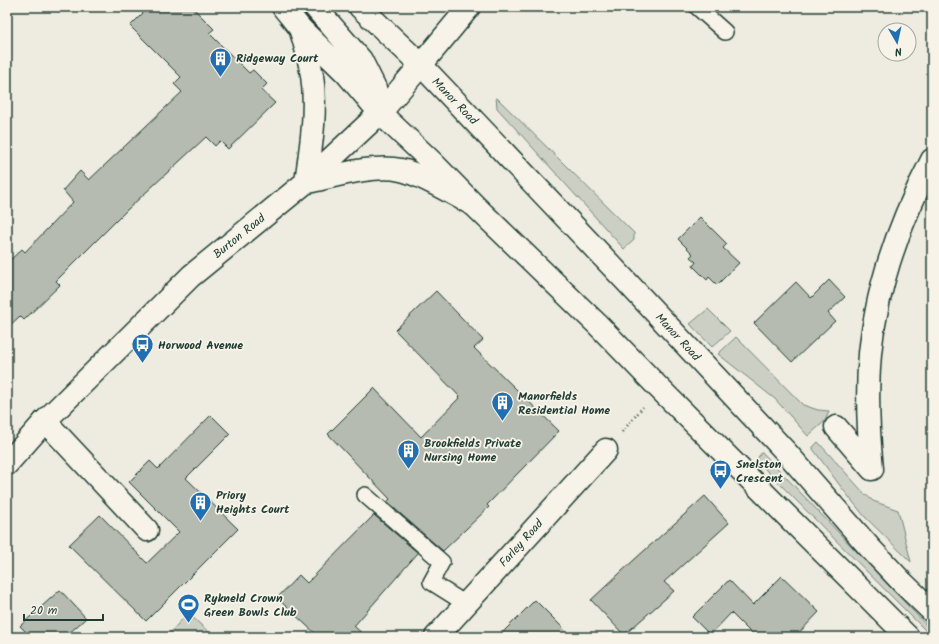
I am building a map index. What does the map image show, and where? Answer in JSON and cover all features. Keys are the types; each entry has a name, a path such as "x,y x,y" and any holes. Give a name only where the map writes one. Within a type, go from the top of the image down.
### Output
{"main road":[{"path":"283,7 300,28 346,73 380,113 598,325 908,637"},
{"path":"315,7 361,60 375,88 380,113"},
{"name":"Manor Road","path":"360,7 421,65 624,279 786,452 870,548 932,611"},
{"name":"Burton Road","path":"9,457 191,276 306,182 380,113 469,7"},
{"path":"300,28 308,55 312,77 313,106 311,145 306,182 361,171 387,169 401,170 415,175 475,206"},
{"path":"836,427 872,469 868,422 872,336 875,315 885,275 895,245 912,200 932,160"},
{"path":"45,421 147,530"},
{"name":"Farley Road","path":"436,637 606,450"}],"lane":[{"path":"697,7 725,32"},
{"path":"365,496 442,562 431,582 466,604"}],"path":[{"path":"606,450 659,388"}],"shaded area":[{"path":"496,97 634,233 634,240 624,249 497,108"},
{"path":"708,309 730,331 712,347 690,324"},
{"path":"736,337 803,405 818,410 829,411 825,421 808,436 775,399 718,354"},
{"path":"818,442 873,501 898,510 911,562 865,517 841,487 813,449"},
{"path":"762,452 932,631 932,637 756,460"},
{"name":"Rykneld Crown Green Bowls Club","path":"188,613 214,637 166,637"}],"building":[{"path":"149,7 192,7 214,29 209,33 249,73 253,70 267,84 261,90 275,103 228,149 220,141 215,146 206,137 128,209 56,281 60,285 24,320 20,316 7,328 7,263 22,249 25,252 73,202 63,190 80,171 89,180 182,92 174,84 181,77 130,26"},
{"path":"700,217 727,244 723,248 739,263 717,285 709,277 707,280 693,266 696,262 690,257 693,254 678,239"},
{"path":"829,280 845,297 828,313 835,321 792,362 754,323 796,282 811,298"},
{"path":"436,291 483,340 474,348 559,431 487,505 489,507 443,551 387,502 390,499 328,434 374,388 421,437 460,397 395,330"},
{"name":"Priory Heights Court","path":"211,415 230,434 186,478 238,529 146,621 69,545 100,515 147,563 179,532 129,482 150,461 158,469"},
{"path":"705,496 729,523 664,582 674,591 624,635 591,600"},
{"path":"374,515 418,553 354,626 366,637 319,637 277,598 299,575 307,583"},
{"path":"782,576 819,612 795,637 755,637 731,613 710,635 692,617 729,580 753,605"},
{"path":"60,590 86,618 65,637 31,637 20,626"},
{"path":"535,600 572,637 498,637"}],"place":[{"name":"Ridgeway Court","path":"220,78"},
{"name":"Horwood Avenue","path":"142,364"},
{"name":"Manorfields Residential Home","path":"502,422"},
{"name":"Brookfields Private Nursing Home","path":"408,470"},
{"name":"Snelston Crescent","path":"721,490"},
{"name":"Priory Heights Court","path":"200,522"},
{"name":"Rykneld Crown Green Bowls Club","path":"189,624"}]}
